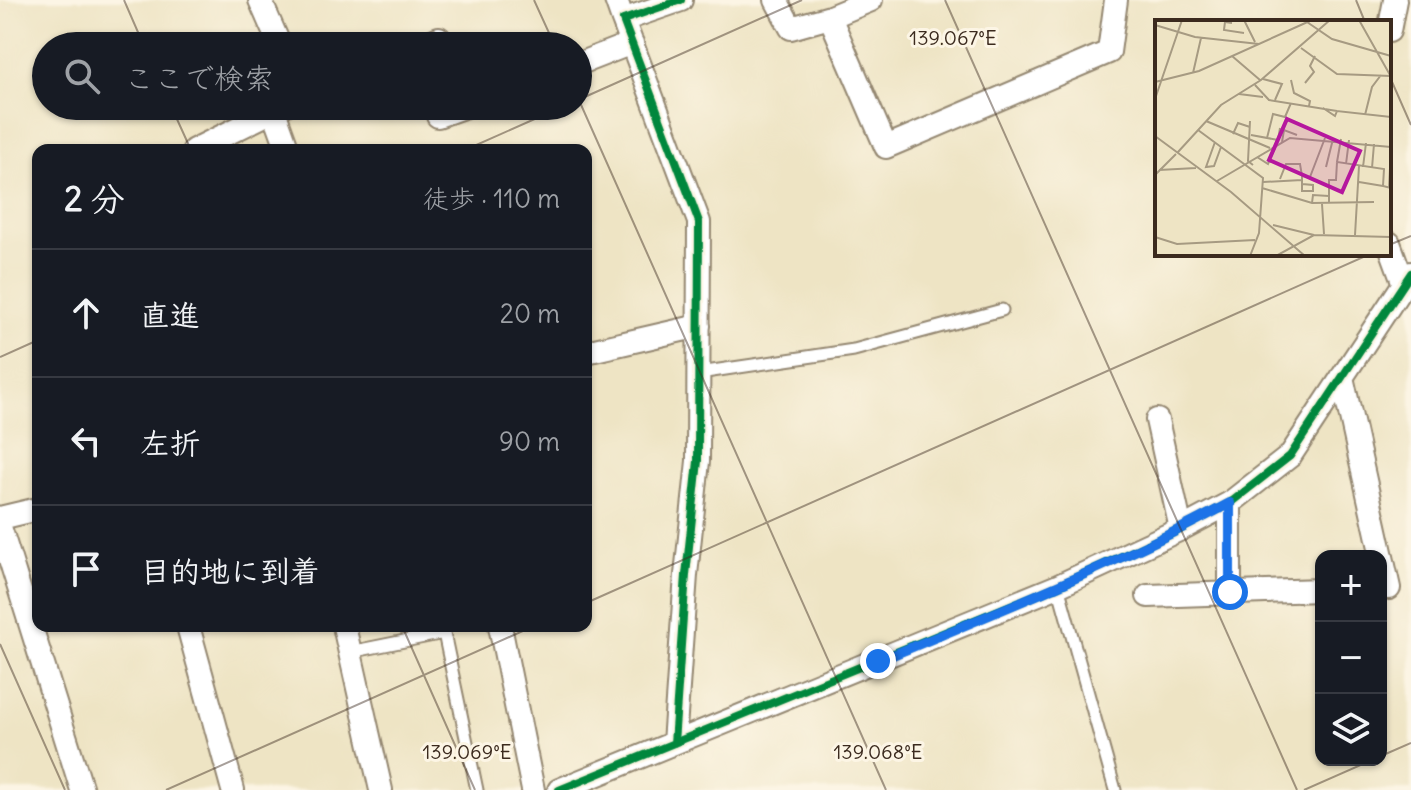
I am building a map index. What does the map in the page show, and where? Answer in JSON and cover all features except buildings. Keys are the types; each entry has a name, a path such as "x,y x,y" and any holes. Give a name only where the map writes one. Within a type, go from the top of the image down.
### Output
{"street":[{"path":"260,0 274,32"},
{"path":"674,743 698,461 699,222 620,10 681,0"},
{"path":"776,0 791,28 830,17 871,0"},
{"path":"830,17 886,147 1109,52 1116,0"},
{"path":"1391,21 1395,0"},
{"path":"592,59 632,43"},
{"path":"206,144 254,120"},
{"path":"281,120 287,144"},
{"path":"559,790 610,781 674,743 1058,586 1230,503 1290,456 1407,278 1391,247"},
{"path":"592,351 699,326"},
{"path":"1342,377 1381,550"},
{"path":"1157,420 1181,529"},
{"path":"1230,503 1230,592"},
{"path":"0,518 32,510"},
{"path":"0,527 32,630"},
{"path":"1148,596 1315,590"},
{"path":"33,632 82,790"},
{"path":"190,632 233,790"},
{"path":"345,632 381,790"},
{"path":"501,632 533,790"}],"lane":[{"path":"699,373 854,350 1002,310"},
{"path":"1058,586 1115,790"},
{"path":"350,652 444,633 477,790"}],"cycle path":[{"path":"674,743 698,461 699,222 623,20 681,0"},
{"path":"559,790 1058,586 1230,503 1290,456 1411,273"}],"route":[{"path":"878,661 1058,586 1230,503 1230,592"}]}
